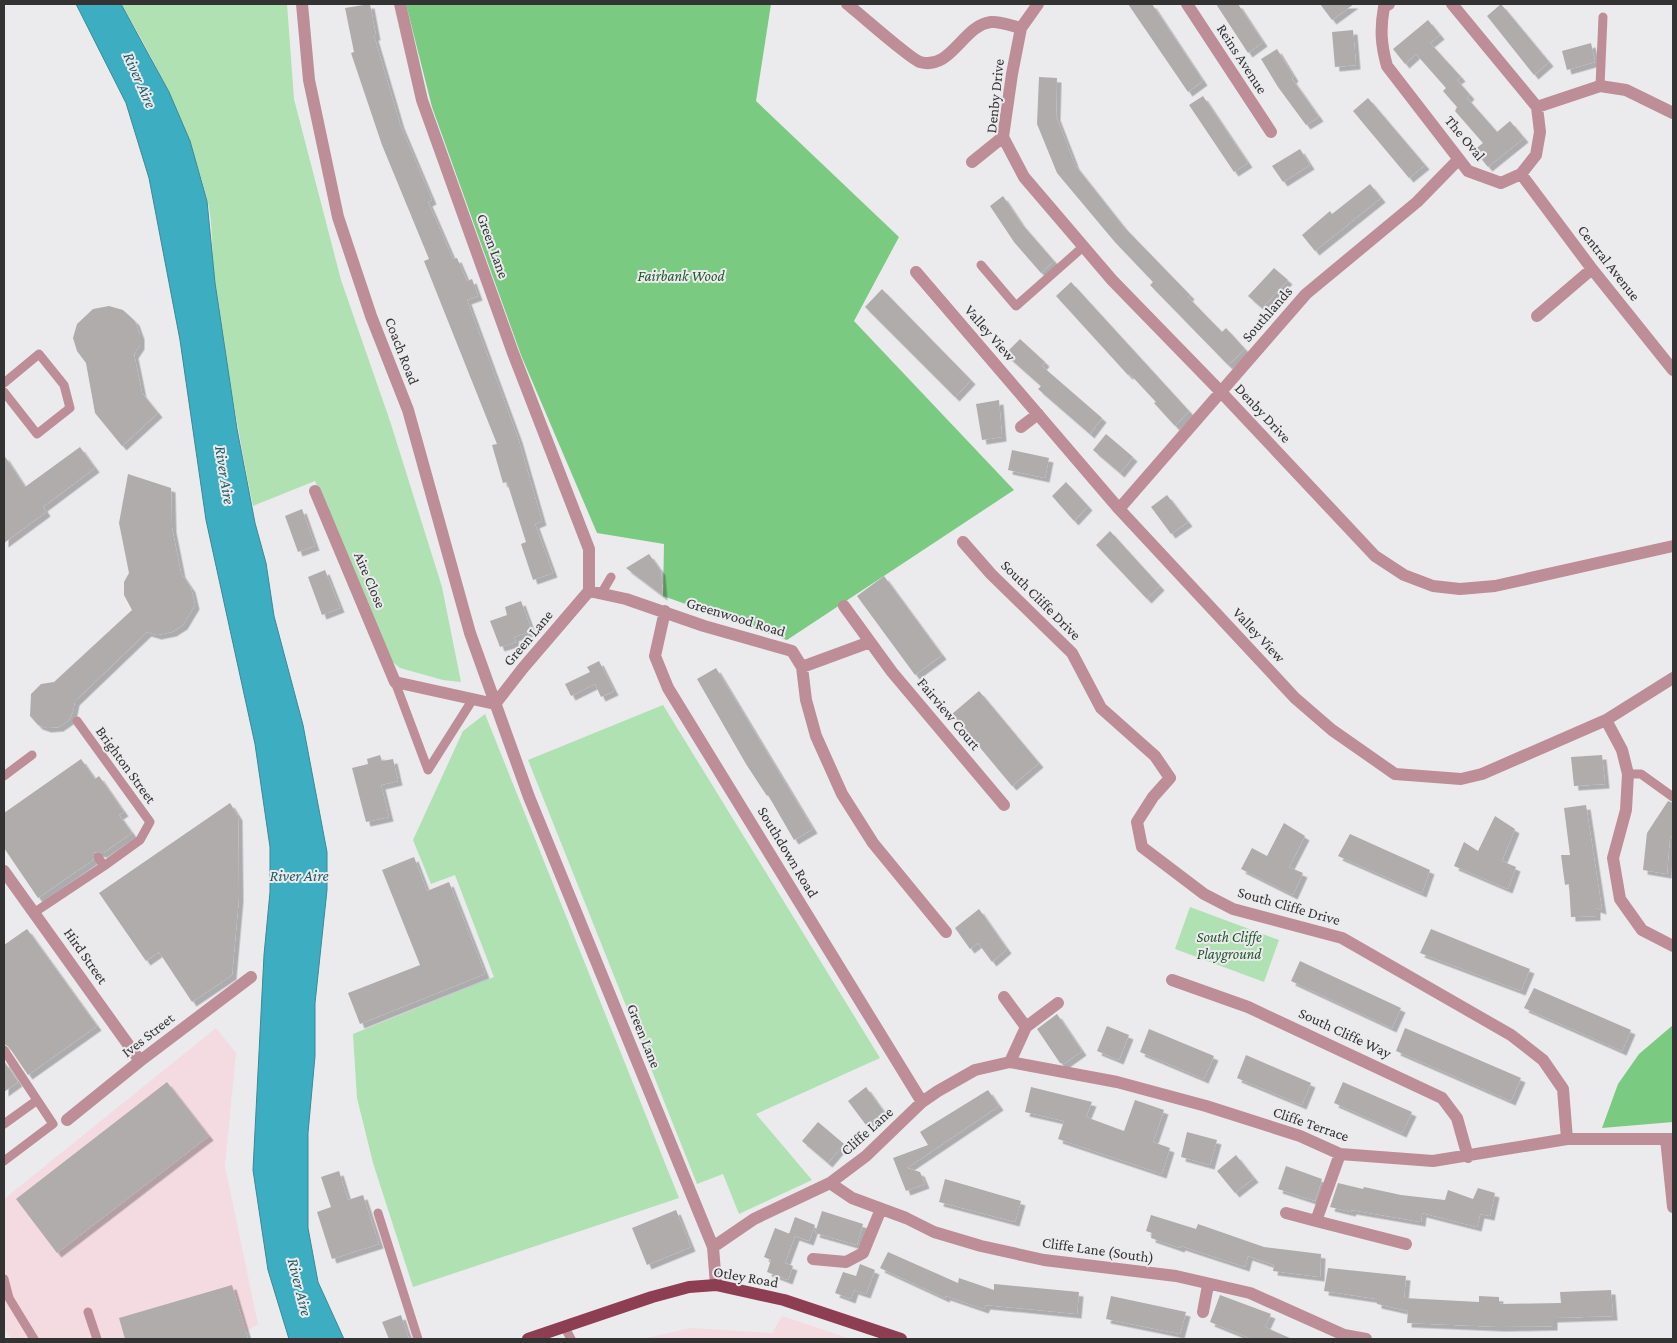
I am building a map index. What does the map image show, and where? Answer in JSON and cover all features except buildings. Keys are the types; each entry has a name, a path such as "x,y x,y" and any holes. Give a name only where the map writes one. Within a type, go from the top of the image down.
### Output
{"main road":[{"name":"Otley Road","path":"528,1339 673,1291 716,1285 784,1300 901,1339"}],"street":[{"name":"Coach Road","path":"302,4 311,89 338,217 372,316 408,410 455,586 496,704"},
{"name":"Green Lane","path":"400,4 422,100 513,353 589,549 595,592 523,668 496,704 546,842 713,1247 716,1285"},
{"path":"847,4 919,62 936,62 953,51 973,28 991,22 1021,28 1038,4"},
{"name":"Reins Avenue","path":"1187,4 1271,132"},
{"name":"The Oval","path":"1389,4 1384,7 1380,30 1382,49 1387,66 1459,160 1468,171 1501,183 1522,174"},
{"path":"1456,5 1537,107 1540,132 1536,155 1522,174"},
{"name":"Denby Drive","path":"1021,28 1003,137 1024,177 1112,280 1221,392 1375,556 1404,575 1432,586 1460,589 1496,586 1673,546"},
{"path":"1537,107 1600,86 1626,90 1673,113"},
{"path":"972,162 1003,137"},
{"name":"Southlands","path":"1119,508 1306,294 1417,202 1459,160"},
{"name":"Central Avenue","path":"1522,174 1592,269 1673,370"},
{"path":"1537,316 1592,269"},
{"name":"Valley View","path":"916,272 1119,508 1295,698 1332,730 1395,774 1461,779 1482,774 1606,720 1673,678"},
{"path":"1021,427 1038,414"},
{"name":"Aire Close","path":"315,491 395,682"},
{"name":"South Cliffe Drive","path":"964,542 991,574 1072,653 1101,708 1154,756 1170,778 1153,797 1137,822 1142,847 1185,881 1211,898 1233,908 1342,938 1511,1035 1543,1060 1563,1089 1567,1139"},
{"name":"Greenwood Road","path":"595,592 665,611 704,626 792,652 802,667"},
{"name":"Fairview Court","path":"844,606 892,672 1004,805"},
{"name":"Southdown Road","path":"665,611 655,656 668,688 922,1102"},
{"path":"870,642 802,667 806,700 816,736 842,794 873,843 946,932"},
{"path":"395,682 496,704"},
{"path":"1606,720 1622,750 1628,774 1626,810 1613,858 1620,899 1642,930 1673,946"},
{"name":"Hird Street","path":"4,871 140,1061"},
{"name":"Ives Street","path":"67,1120 140,1061 251,978"},
{"name":"South Cliffe Way","path":"1172,980 1248,1007 1442,1098 1457,1118 1468,1157"},
{"path":"1004,997 1026,1027"},
{"path":"1010,1062 1026,1027 1058,1003"},
{"name":"Cliffe Terrace","path":"1010,1062 1117,1082 1206,1106 1300,1136 1340,1154 1433,1161 1468,1157 1567,1139 1670,1139"},
{"name":"Cliffe Lane","path":"713,1247 754,1219 830,1183 866,1156 922,1102 975,1070 1010,1062"},
{"path":"1670,1139 1673,1207"},
{"path":"1316,1221 1340,1154"},
{"name":"Cliffe Lane (South)","path":"830,1183 852,1198 906,1218 934,1232 981,1246 1044,1260 1176,1276 1208,1285 1250,1293 1344,1335 1366,1339"},
{"path":"813,1259 846,1262 863,1254 881,1209"},
{"path":"1286,1213 1406,1244"},
{"path":"1203,1312 1208,1285"}],"lane":[{"path":"1600,86 1603,17"},
{"path":"981,265 1016,306 1083,248"},
{"path":"4,383 39,354 64,385 70,408 37,434 4,392"},
{"path":"595,592 611,577"},
{"path":"395,682 428,770 473,699"},
{"name":"Brighton Street","path":"35,912 140,840 150,822 77,721"},
{"path":"4,776 32,755"},
{"path":"1628,774 1641,774 1673,797"},
{"path":"98,857 104,866"},
{"path":"4,1050 53,1124 4,1161"},
{"path":"4,1124 36,1101"},
{"path":"378,1213 418,1339"},
{"path":"4,1279 9,1298 34,1339"},
{"path":"88,1312 97,1339"},
{"path":"564,1326 571,1339"}],"shaded area":[{"path":"216,1028 236,1053 225,1166 258,1324 235,1339 12,1339 4,1329 4,1199"},
{"path":"782,1316 851,1339 642,1339 691,1328 772,1333"}],"green space":[{"path":"121,4 287,4 294,99 341,280 390,421 442,587 461,682 443,680 400,668 384,655 315,481 253,506 232,396 215,285 211,219 207,198 191,147 171,98"},
{"name":"Fairbank Wood","path":"406,4 771,4 756,101 899,237 854,321 1014,490 787,640 663,596 664,544 597,533 521,355 432,107"},
{"path":"663,705 880,1058 756,1114 812,1180 739,1214 723,1174 697,1184 528,760"},
{"path":"485,714 679,1198 413,1287 373,1163 357,1098 353,1034 494,977 455,875 431,884 413,840 463,731"},
{"name":"South Cliffe Playground","path":"1190,907 1279,940 1264,982 1175,949"},
{"path":"1673,1025 1673,1122 1602,1128 1618,1084 1639,1054"}],"water":[{"name":"River Aire","path":"76,4 121,4 169,92 190,141 207,201 215,283 237,429 255,523 266,563 274,616 303,725 327,852 327,890 315,1003 315,1056 308,1133 308,1228 318,1282 344,1339 289,1339 268,1270 253,1170 264,955 270,892 270,847 255,744 206,520 180,340 149,178 126,103"}]}
